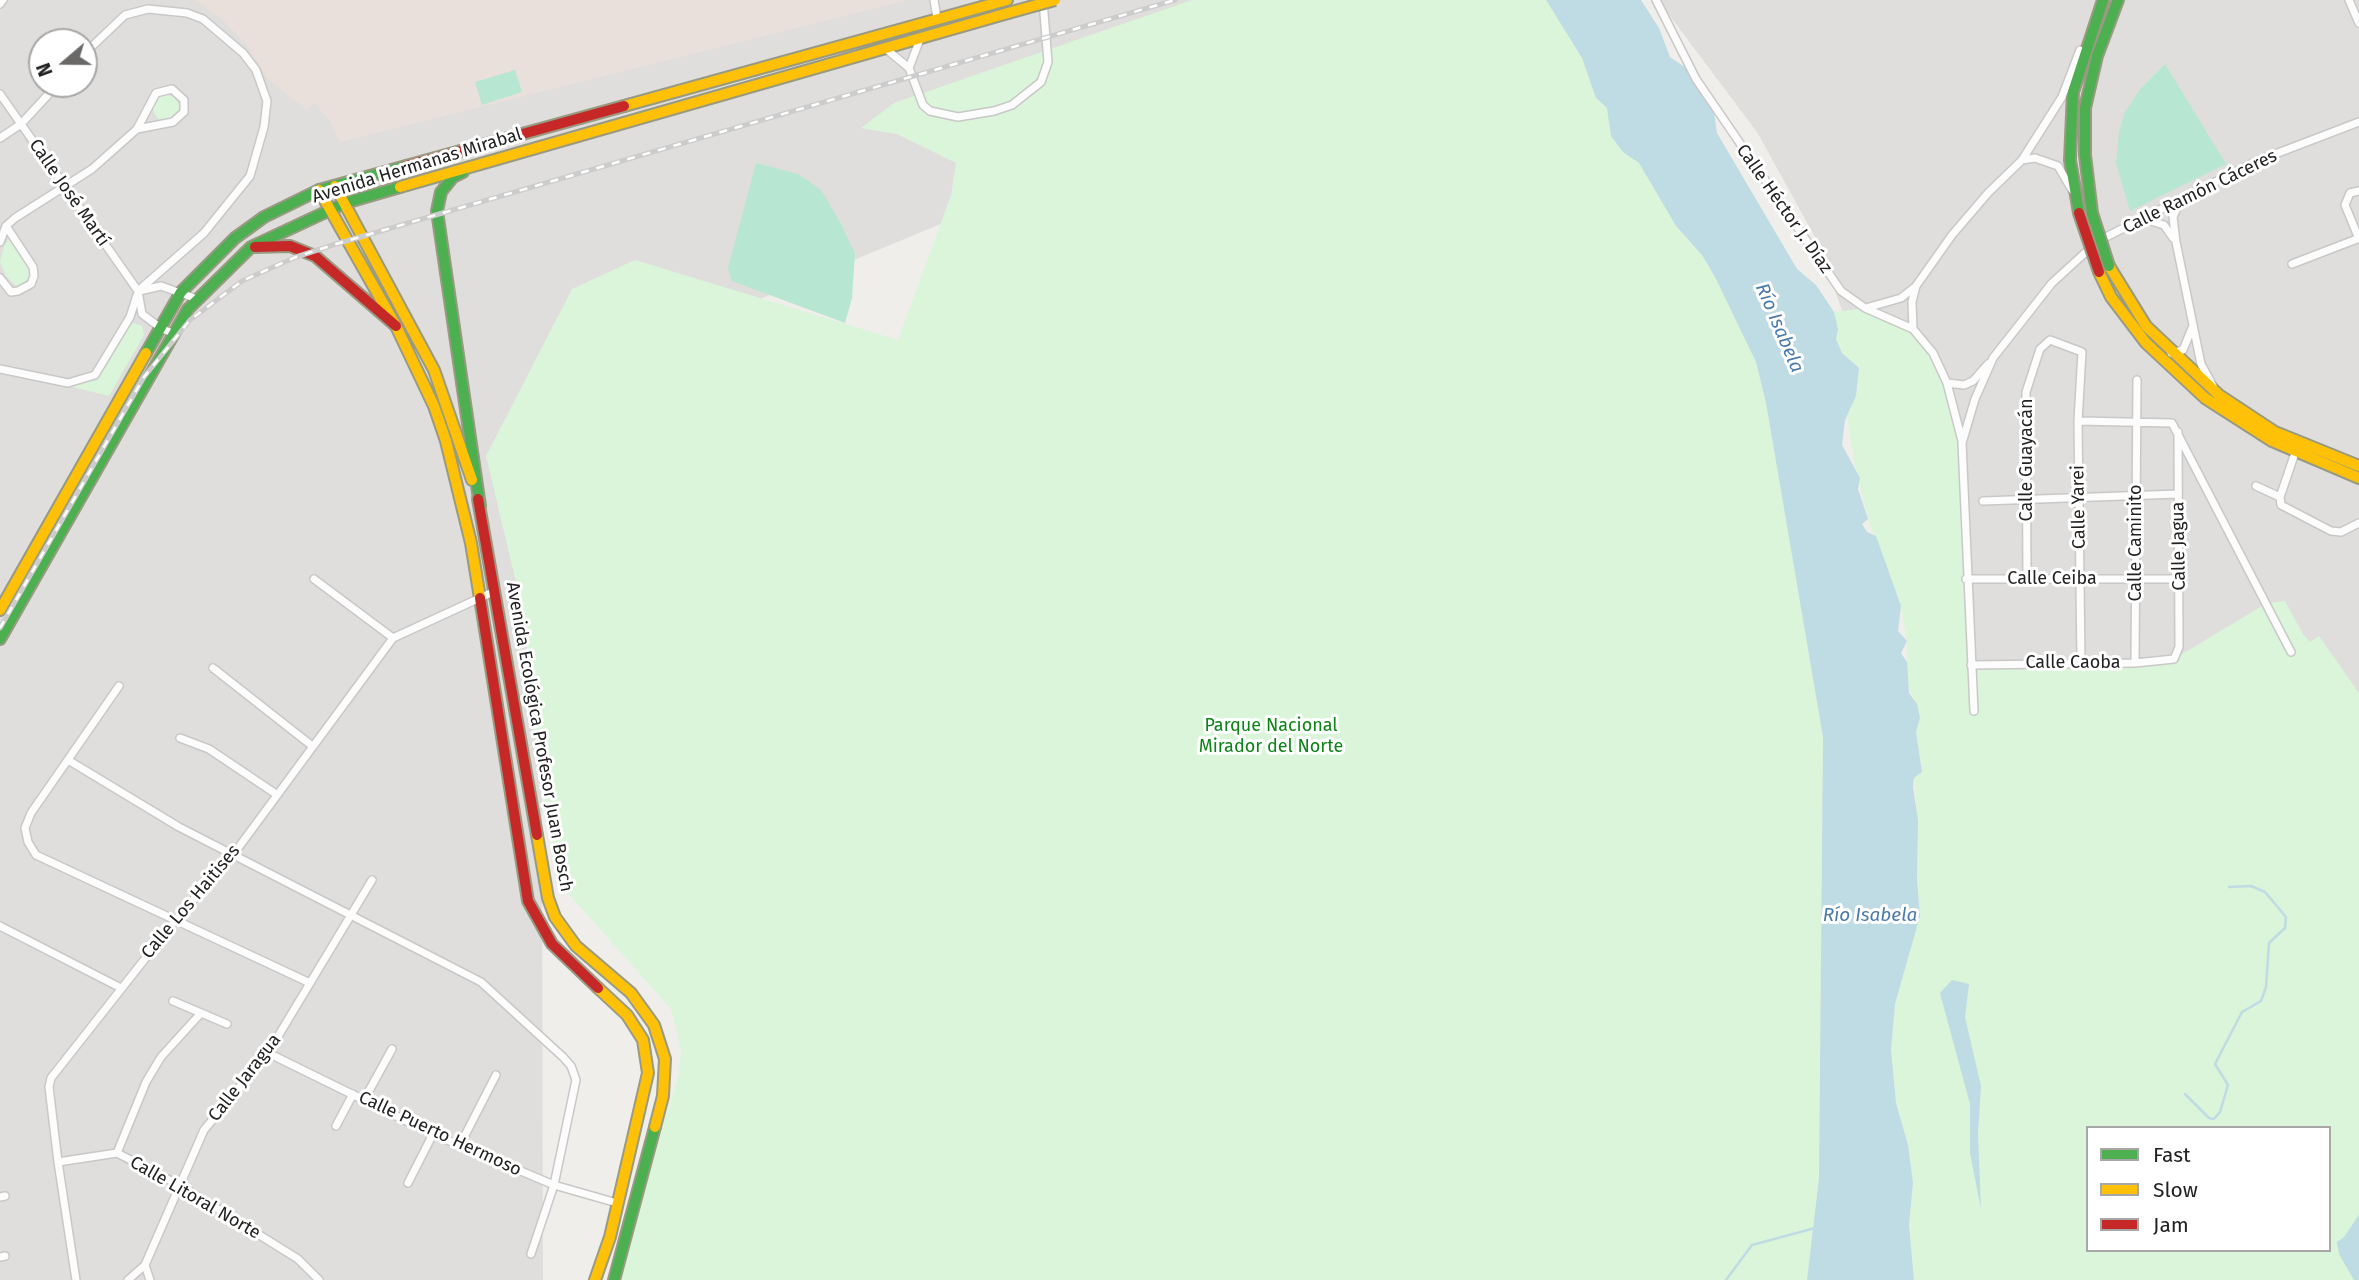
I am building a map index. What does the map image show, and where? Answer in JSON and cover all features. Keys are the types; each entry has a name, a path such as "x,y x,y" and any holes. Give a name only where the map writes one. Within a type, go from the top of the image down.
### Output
{"main road":[{"name":"Avenida Hermanas Mirabal","path":"0,639 168,331 181,292 235,238 264,217 319,190 1005,0"},
{"name":"Avenida Hermanas Mirabal","path":"0,610 168,331 251,247 345,203 1055,0"},
{"path":"2104,0 2094,21 2073,92 2070,160 2078,207 2099,272 2133,327 2184,381 2248,428 2295,453 2359,478"},
{"path":"2118,0 2097,56 2085,108 2085,155 2092,213 2109,266 2126,298 2171,353 2219,395 2274,432 2359,467"},
{"path":"480,506 437,211 441,192 453,177 485,162"},
{"name":"Avenida Ecológica Profesor Juan Bosch","path":"335,186 434,370 480,506 548,898 564,932 631,993 644,1009 654,1025 665,1059 663,1096 614,1280"},
{"name":"Avenida Ecológica Profesor Juan Bosch","path":"319,190 396,326 434,406 446,441 465,510 528,901 552,944 636,1026 647,1056 644,1098 595,1280"},
{"path":"251,247 290,246 315,256 396,326"},
{"path":"595,988 606,971"}],"street":[{"path":"934,0 937,18"},
{"path":"885,48 909,68 923,105 930,111 958,117 994,111 1012,104 1041,82 1048,62 1043,0"},
{"name":"Calle Héctor J. Díaz","path":"1656,0 1696,79 1757,172 1841,291 1865,308 1913,329 1933,353 1947,383 1962,443"},
{"path":"2349,0 2359,23"},
{"path":"0,369 68,383 95,375 130,317 138,291 204,233 250,176 264,127 267,101 256,70 243,53 203,19 187,13 148,9 125,15 98,41"},
{"path":"1865,308 1900,298 1916,286 1952,235 1988,193 2022,160 2062,97 2094,21"},
{"path":"909,68 920,38"},
{"path":"0,242 6,226 65,188 137,129 152,98 161,90 172,89 184,100 184,113 173,122 137,129"},
{"name":"Calle José Martí","path":"0,94 138,291 142,314 168,331"},
{"path":"0,138 21,124 45,98"},
{"name":"Calle Ramón Cáceres","path":"1993,358 2052,283 2084,251 2182,197 2257,161 2359,122"},
{"path":"2022,160 2035,158 2058,166 2078,207"},
{"path":"2292,264 2358,239 2346,205 2350,193 2359,191"},
{"path":"2182,197 2173,217 2176,242 2202,364 2219,395"},
{"path":"2143,219 2164,225 2176,242"},
{"path":"0,278 11,292 19,292 31,284 34,276 33,267 6,226"},
{"path":"138,291 162,286 197,299"},
{"path":"1913,329 1912,302 1916,286"},
{"path":"2171,353 2178,353 2187,345 2193,324"},
{"name":"Calle Guayacán","path":"2027,580 2026,392 2040,349 2050,340 2082,352"},
{"name":"Calle Yarei","path":"2081,662 2078,421 2082,352"},
{"path":"1947,383 1955,386 1973,381 1993,358"},
{"path":"1973,711 1962,443 1993,358"},
{"name":"Calle Caminito","path":"2135,663 2137,380"},
{"path":"2078,421 2172,423 2291,652"},
{"name":"Calle Jagua","path":"2174,659 2179,647 2178,432"},
{"path":"2295,453 2280,497 2281,505 2331,531 2341,532 2359,523"},
{"path":"2256,486 2280,497"},
{"path":"1983,501 2178,494"},
{"path":"314,579 393,638"},
{"name":"Calle Ceiba","path":"1966,579 2179,579"},
{"name":"Calle Los Haitises","path":"76,1280 58,1162 50,1082 174,922 233,855 311,745 393,638 417,624 495,591"},
{"name":"Calle Caoba","path":"1970,664 2135,663 2174,659"},
{"path":"213,668 311,745"},
{"path":"119,686 32,813 25,828 28,842 36,855 310,984"},
{"path":"180,737 209,749 276,794"},
{"path":"68,760 179,827 481,982 571,1066 576,1080 554,1185 531,1254"},
{"name":"Calle Jaragua","path":"128,1280 145,1265 204,1130 268,1053 372,880"},
{"path":"0,926 121,988"},
{"path":"173,1001 227,1024"},
{"path":"117,1153 146,1082 161,1057 201,1013"},
{"path":"364,1100 392,1049"},
{"name":"Calle Puerto Hermoso","path":"268,1053 460,1146 554,1185 617,1203"},
{"path":"460,1146 496,1075"},
{"path":"336,1126 353,1094"},
{"path":"408,1183 433,1134"},
{"name":"Calle Litoral Norte","path":"58,1162 117,1153 181,1186 298,1259 319,1280"},
{"path":"145,1265 150,1280"}],"shaded area":[{"path":"0,0 1480,0 541,390 543,1280 0,1280"},
{"path":"195,0 904,1 340,142 329,120 314,103 307,110 268,79 247,45 222,19"},
{"path":"1658,0 2359,0 2359,1280 2331,1252 2331,1126 2093,1126 1873,402 1820,246 1757,132"}],"green space":[{"name":"Parque Nacional Mirador del Norte","path":"1192,0 1546,0 1582,58 1597,100 1607,108 1619,147 1639,163 1676,226 1702,255 1732,309 1756,362 1766,403 1823,737 1819,1178 1807,1280 618,1280 679,1073 681,1050 671,1009 560,884 537,759 523,612 486,456 572,289 635,260 898,340 951,195 956,163 897,134 861,128 894,103"},
{"path":"2165,64 2226,164 2130,211 2116,163 2119,132 2124,114 2141,88"},
{"path":"515,70 522,92 482,105 475,82"},
{"path":"166,95 175,99 179,108 175,117 166,121 157,117 153,108 157,99"},
{"path":"756,163 798,174 821,190 841,224 855,254 852,298 845,323 732,281 728,268"},
{"path":"9,238 31,271 27,283 17,287 6,276 0,262"},
{"path":"1865,308 1913,329 1947,383 1962,443 1971,664 2174,659 2267,603 2285,601 2303,634 2310,642 2319,636 2359,693 2359,1280 1914,1280 1909,1225 1913,1189 1908,1145 1896,1103 1891,1049 1895,1004 1920,916 1917,880 1918,820 1914,778 1922,772 1916,732 1920,718 1907,681 1907,641 1901,606 1868,519 1854,461 1847,416 1856,396 1859,368 1842,353 1836,339 1834,312"},
{"path":"130,322 142,326 144,335 109,396 69,386 92,379"}],"water":[{"name":"Río Isabela","path":"1546,0 1641,0 1659,28 1670,57 1689,70 1698,89 1707,99 1714,113 1717,133 1797,269 1816,285 1834,312 1838,329 1836,339 1842,353 1859,368 1856,396 1845,420 1842,445 1860,478 1858,489 1868,519 1862,524 1867,532 1876,536 1901,606 1898,631 1907,641 1901,653 1907,662 1909,693 1917,704 1920,718 1916,732 1922,772 1914,778 1913,787 1918,820 1917,880 1920,916 1895,1004 1891,1050 1896,1103 1908,1145 1913,1183 1909,1225 1914,1280 1807,1280 1819,1178 1823,737 1766,403 1756,362 1716,279 1702,255 1676,226 1639,163 1623,152 1611,136 1607,108 1596,98 1582,58"},
{"path":"1952,980 1969,984 1965,1017 1981,1086 1978,1134 1981,1209 1970,1153 1970,1104 1940,993"},
{"path":"2359,1215 2359,1280 2354,1280 2339,1254 2337,1242 2344,1237"}],"waterway":[{"path":"2185,1094 2209,1118 2214,1119 2220,1112 2228,1085 2215,1064 2242,1012 2261,1001 2266,987 2269,943 2285,928 2286,917 2265,892 2251,886 2229,887"},
{"path":"1726,1280 1752,1245 1815,1228"}],"railway":[{"path":"0,628 144,377 190,320 242,281 296,257 336,244 1175,0"}],"traffic: fast":[{"path":"2079,213 2070,160 2073,92 2103,0"},
{"path":"2092,213 2085,155 2085,108 2097,56 2118,0"},
{"path":"146,353 181,292 235,238 264,217 319,190 406,166"},
{"path":"463,172 453,177 441,192 437,211 480,506"},
{"path":"0,639 188,309 251,247 345,203 400,187"},
{"path":"2092,213 2109,266"},
{"path":"614,1280 655,1127"}],"traffic: slow":[{"path":"624,106 1007,0"},
{"path":"1008,13 1055,0"},
{"path":"400,187 1008,13"},
{"path":"335,186 434,370 472,480"},
{"path":"319,190 396,326 434,406 446,441 471,543 480,598"},
{"path":"2109,266 2146,326 2219,395 2275,432 2359,466"},
{"path":"2099,272 2111,297 2146,343 2205,398 2272,441 2359,478"},
{"path":"0,610 146,353"},
{"path":"537,835 548,898 555,917 576,946 631,993 654,1025 665,1059 663,1096 655,1127"},
{"path":"595,1280 610,1237 648,1073 643,1040 627,1015 598,988"}],"traffic: jam":[{"path":"406,166 624,106"},
{"path":"2079,213 2099,272"},
{"path":"255,247 290,246 315,256 396,326"},
{"path":"478,499 537,835"},
{"path":"480,598 528,901 552,944 598,988"}]}
